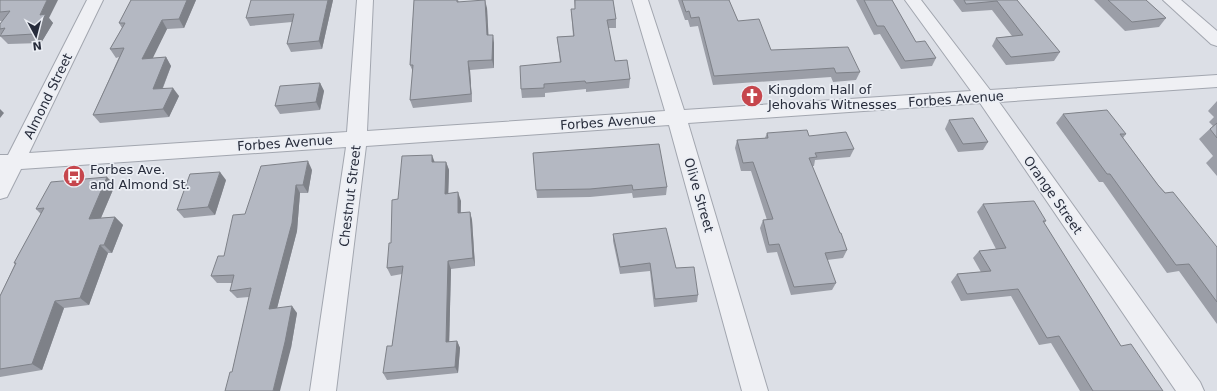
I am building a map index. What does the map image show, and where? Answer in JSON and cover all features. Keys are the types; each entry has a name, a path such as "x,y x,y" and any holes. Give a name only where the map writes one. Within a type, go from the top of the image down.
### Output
{"street":[{"name":"Almond Street","path":"0,191 8,163 96,0"},
{"name":"Chestnut Street","path":"323,391 356,160 365,0"},
{"name":"Olive Street","path":"640,0 677,118 754,391"},
{"name":"Orange Street","path":"913,0 985,97 1191,391"},
{"path":"1171,0 1217,40"},
{"name":"Forbes Avenue","path":"8,163 357,138 677,118 1217,81"}],"building":[{"path":"0,0 47,0 40,15 46,14 34,34 0,36 5,28 0,29 0,24 10,11 0,12"},
{"path":"131,0 187,0 179,19 162,20 142,59 166,57 153,89 173,88 163,109 93,115 124,48 110,49 125,23 119,23"},
{"path":"251,0 328,0 319,41 287,44 294,14 246,18"},
{"path":"414,0 457,0 457,2 485,0 487,35 493,35 492,60 468,61 471,94 410,100 413,65 410,65"},
{"path":"575,0 613,0 616,19 607,20 615,61 627,60 630,79 586,83 585,81 544,84 544,88 521,89 520,66 561,62 557,37 574,36 571,9 575,9"},
{"path":"682,0 729,0 738,21 759,19 771,50 848,47 860,72 836,73 834,68 714,76 699,17 691,18 689,11 686,12"},
{"path":"864,0 892,0 916,42 925,41 936,58 905,61 884,26 877,26"},
{"path":"964,0 1017,0 1060,52 1011,57 996,38 1023,35 997,1 966,4"},
{"path":"1108,0 1146,0 1166,18 1132,22"},
{"path":"320,83 316,102 275,106 280,86"},
{"path":"1107,110 1126,134 1120,134 1158,185 1165,193 1173,192 1217,247 1217,302 1189,264 1176,265 1110,174 1107,174 1063,114"},
{"path":"973,118 988,142 963,144 949,120"},
{"path":"1217,123 1217,138 1210,129"},
{"path":"807,130 809,136 846,132 854,149 815,153 817,157 809,158 847,250 825,253 836,283 794,287 779,244 769,245 763,220 773,219 753,162 743,163 737,140 768,138 767,133"},
{"path":"659,144 667,187 633,190 632,185 590,189 536,190 533,153"},
{"path":"432,155 432,162 446,162 445,194 458,192 458,213 470,212 473,258 448,261 446,342 457,341 455,367 383,373 387,346 392,346 403,266 387,268 389,243 391,243 392,200 398,199 402,156"},
{"path":"308,161 303,185 296,185 292,223 269,309 292,306 273,391 225,391 230,372 232,372 251,288 230,291 234,275 211,276 218,256 224,256 233,215 245,214 261,166"},
{"path":"220,172 208,207 177,210 190,174"},
{"path":"107,177 89,219 115,217 104,245 100,245 80,298 55,301 32,364 0,369 0,296 16,263 14,263 44,208 36,209 51,182"},
{"path":"1034,201 1046,221 1043,221 1121,346 1131,344 1163,391 1093,391 1059,336 1047,338 1018,289 967,294 957,274 991,271 979,251 1006,248 983,204"},
{"path":"666,228 676,268 694,267 698,295 655,299 650,263 620,267 613,234"}],"place":[{"name":"Kingdom Hall of Jehovahs Witnesses","path":"752,96"},
{"name":"Forbes Ave. and Almond St.","path":"74,176"}]}
